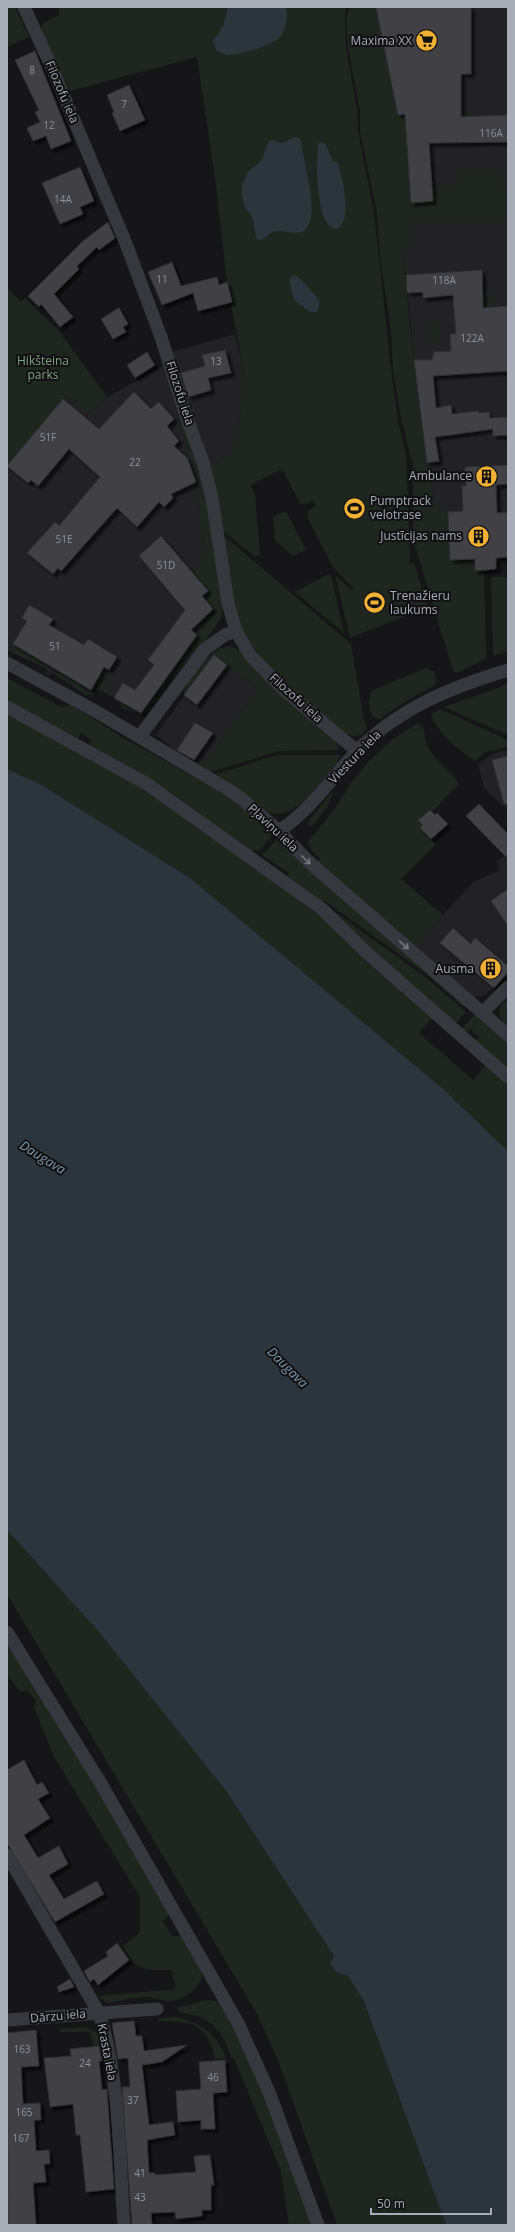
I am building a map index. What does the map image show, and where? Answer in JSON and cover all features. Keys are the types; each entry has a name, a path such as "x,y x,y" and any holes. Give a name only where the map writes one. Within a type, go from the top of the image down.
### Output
{"street":[{"name":"Filozofu iela","path":"24,7 52,68 125,241 161,337 184,410 203,462 212,498 228,603 236,630 250,655 284,690 357,751"},
{"path":"140,736 205,649 225,635 236,630"},
{"name":"Pļaviņu iela","path":"7,663 140,736 241,798 279,832 309,862 508,1035"},
{"name":"Viestura iela","path":"279,832 305,812 357,751 384,727 432,697 465,683 508,670"},
{"path":"7,707 147,784 322,909 367,953 508,1077"},
{"path":"483,1012 508,987"},
{"path":"7,1632 100,1782 238,2023 269,2092 318,2225"},
{"name":"Krasta iela","path":"7,1855 99,2013 104,2030 114,2089 124,2225"},
{"name":"Dārzu iela","path":"7,2020 157,2009"}],"shaded area":[{"path":"361,7 508,7 508,557 495,558 496,569 475,571 475,564 450,560 435,508 420,418 406,275"},
{"path":"235,334 244,371 241,409 236,443 232,453 226,459 218,462 210,470 172,352"},
{"path":"165,365 196,482 205,553 194,574 213,609 204,618 204,625 141,713 93,686 88,695 84,692 87,687 71,678 59,666 54,674 51,673 49,676 45,674 47,670 45,668 49,660 17,646 14,651 10,648 12,645 7,642 7,466 66,395 88,413 107,397"},
{"path":"214,655 259,689 206,761 194,761 176,751 156,735"},
{"path":"508,750 508,810 484,788 478,764 492,754"},
{"path":"508,855 508,976 483,996 471,996 413,948 473,882 500,870 497,861"}],"green space":[{"path":"7,7 15,7 29,37 7,47"},
{"path":"58,7 346,7 346,48 357,109 358,130 374,213 398,422 406,453 410,564 414,563 428,607 350,638 335,575 352,591 354,588 333,567 307,517 308,511 316,505 312,500 305,505 300,503 282,469 250,485 255,495 260,554 255,557 222,530 218,497 210,470 213,465 226,459 232,453 236,443 241,409 244,371 227,282 216,185 197,57 70,91 41,31 43,23 60,14"},
{"path":"349,7 376,7 398,111 473,111 473,125 406,128 411,203 433,201 433,188 458,187 458,170 501,172 500,188 508,189 508,220 411,221 410,246 409,249 402,249 420,418 435,508 448,512 450,560 472,559 475,571 484,569 486,659 456,673 453,671 413,539 413,466 401,418 393,369 391,330 380,258 377,213 360,131 360,111 348,48 346,20"},
{"name":"Hikšteina parks","path":"7,288 21,302 25,298 59,331 107,397 88,413 66,395 7,468"},
{"path":"488,292 494,297 495,312 478,309 478,307 454,309"},
{"path":"433,319 438,324 440,340 435,344 430,341 429,322"},
{"path":"165,365 206,491 223,605 221,617 212,632 170,681 148,711 141,715 123,708 114,698 141,713 204,625 204,618 213,609 202,596 194,574 205,553 196,482"},
{"path":"286,511 306,550 293,556 275,540 273,517"},
{"path":"223,535 351,644 364,720 367,728 362,735 349,735 336,727 304,701 271,668 245,636 238,623 232,603"},
{"path":"328,574 331,575 344,633 295,592"},
{"path":"491,577 508,577 508,651 493,656"},
{"path":"7,642 12,645 10,648 14,651 17,646 50,660 45,668 7,650"},
{"path":"231,646 240,651 265,678 336,741 339,750 278,751 211,772 194,761 206,761 259,689 214,655 184,695 185,688 189,680 201,664 216,651 224,647"},
{"path":"59,665 72,678 87,688 84,692 88,695 54,674"},
{"path":"104,667 109,670 106,677 109,688 106,693 98,689 93,695 88,695"},
{"path":"426,668 434,671 437,681 435,685 406,701 379,719 373,717 369,703 373,690"},
{"path":"7,678 61,707 71,705 127,740 218,790 243,806 271,832 270,838 259,851 250,850 174,795 89,744 91,739 81,733 78,738 7,700"},
{"path":"508,684 508,735 444,707"},
{"path":"440,709 508,740 508,747 486,752 475,761 449,741 438,729 431,714"},
{"path":"7,713 136,784 173,807 328,922 364,960 432,1018 419,1033 473,1080 486,1065 508,1085 508,1151 442,1088 190,878 40,784 7,769"},
{"path":"418,723 424,730 427,745 430,751 459,784 432,812 429,810 418,819 423,825 421,828 436,844 401,879 443,915 413,948 316,863 320,858 312,851 307,843 337,806 350,784 371,759 392,740"},
{"path":"277,755 340,755 337,763 306,799 296,807 286,812 276,814 266,811 250,797 216,774"},
{"path":"333,791 328,806 313,825 310,826 306,824"},
{"path":"276,840 282,842 467,1005 464,1007 425,973 325,901 321,903 286,878 289,873 262,855"},
{"path":"331,909 424,976 465,1011 455,1025 376,954"},
{"path":"508,998 508,1031 499,1014 501,1005"},
{"path":"476,1013 508,1042 508,1071 475,1041 479,1037 470,1029 465,1033 461,1029"},
{"path":"7,1530 99,1632 226,1791 334,1956 330,1963 336,1972 348,1976 363,1999 446,2225 337,2225 278,2060 256,2012 7,1594"},
{"path":"7,1639 92,1777 170,1913 163,1921 172,1937 180,1935 184,1938 202,1971 202,1977 197,1987 183,1998 168,2001 152,1997 140,1997 108,2003 97,1996 175,1989 172,1970 142,1968 133,1961 122,1946 140,1933 140,1897 54,1757 34,1707 36,1700 26,1690 21,1692 7,1675"},
{"path":"209,2000 215,2001 225,2008 255,2070 314,2225 289,2225 281,2171 234,2058 231,2058 223,2038 215,2027 204,2019 177,2010 178,2007"},
{"path":"173,2017 191,2021 206,2030 218,2042 226,2058 215,2059 207,2038 203,2031 197,2026 181,2022 158,2021 158,2019"},
{"path":"86,2027 99,2034 101,2077 96,2047 94,2047 90,2032 60,2032 60,2029"}],"water":[{"path":"228,7 286,7 287,15 285,28 281,36 274,42 254,50 233,55 220,53 216,50 213,41 223,26"},
{"path":"294,137 299,138 301,141 310,190 311,217 308,226 299,233 275,231 259,240 256,238 253,219 245,207 242,196 242,186 248,172 261,161 269,141 272,140 283,143"},
{"path":"320,142 325,143 333,161 338,163 344,188 346,208 341,224 336,229 329,225 324,217 318,192 317,164 318,144"},
{"path":"293,275 311,290 320,302 317,312 310,312 294,300 289,280"},
{"name":"Daugava","path":"7,769 40,784 190,878 442,1088 508,1151 508,2225 446,2225 363,1999 348,1976 336,1972 330,1963 334,1956 226,1791 99,1632 7,1530"}],"building":[{"name":"Maxima XX","path":"376,7 471,7 471,74 461,74 461,117 508,115 508,142 429,143 433,201 411,203 405,114 398,115"},
{"path":"35,51 71,141 51,149 46,136 33,141 27,128 40,122 35,112 39,110 15,60"},
{"path":"129,85 145,120 120,131 112,113 114,112 107,95"},
{"path":"80,167 94,201 80,207 83,214 60,224 42,183"},
{"path":"108,222 115,238 99,250 97,247 77,266 79,269 54,294 73,317 60,327 41,304 39,307 28,296 83,241"},
{"path":"172,262 181,286 217,277 219,285 227,282 232,302 198,311 193,293 162,305 148,272"},
{"path":"482,270 483,308 508,306 508,371 433,376 436,408 451,405 452,414 478,411 479,413 489,412 490,418 508,417 508,435 493,436 493,429 435,437 439,461 427,463 414,360 432,360 434,352 451,351 450,334 456,334 453,295 423,298 423,292 407,293 406,275"},
{"path":"119,308 128,324 123,327 126,332 113,339 101,319"},
{"path":"225,350 231,373 208,378 211,390 188,397 181,373 205,366 202,355"},
{"path":"147,352 155,365 135,378 127,365"},
{"path":"134,392 151,409 159,402 174,419 167,426 179,441 174,446 187,458 196,482 171,494 173,498 164,507 159,502 137,527 117,508 61,571 58,568 53,574 27,553 55,522 59,526 100,477 69,449 38,486 31,480 28,483 7,466 63,399 99,429"},
{"name":"Justīcijas nams","path":"508,465 508,484 496,485 497,513 508,512 508,557 496,558 496,569 475,571 475,559 450,560 448,512 463,511 462,486 466,486 465,467"},
{"path":"161,536 208,591 202,596 213,609 191,630 197,635 141,713 114,698 123,683 135,690 154,665 148,660 185,610 139,556"},
{"path":"29,605 53,619 49,625 84,645 88,639 117,657 109,670 104,667 91,690 13,644 27,621 22,618"},
{"path":"214,655 227,665 197,705 184,695"},
{"path":"195,723 213,733 194,760 177,750"},
{"path":"508,756 508,804 504,804 492,760"},
{"path":"479,804 508,834 508,859 466,816"},
{"path":"430,810 435,815 437,813 448,824 431,839 420,828 423,825 418,820"},
{"path":"508,889 508,926 491,901"},
{"path":"453,928 471,944 475,938 508,966 508,972 494,988 440,943"},
{"path":"24,1760 37,1785 42,1782 49,1793 38,1799 50,1818 24,1835 38,1858 59,1846 68,1864 49,1875 64,1899 97,1881 104,1894 55,1922 7,1843 7,1770"},
{"path":"117,1943 129,1960 98,1985 94,1979 90,1982 84,1971 108,1956 106,1952"},
{"path":"70,1979 74,1987 59,1992 57,1987"},
{"path":"134,2021 136,2036 142,2036 144,2051 187,2045 162,2062 142,2065 149,2125 173,2122 175,2135 147,2140 149,2173 155,2173 155,2175 196,2172 194,2156 210,2155 214,2185 211,2185 211,2210 202,2210 202,2216 176,2219 175,2212 151,2213 152,2225 132,2225 122,2087 130,2087 128,2058 118,2059 112,2023"},
{"path":"36,2030 39,2066 21,2067 23,2104 40,2103 41,2120 34,2120 36,2151 49,2150 50,2164 44,2164 46,2182 33,2183 36,2225 8,2225 7,2033"},
{"path":"99,2046 102,2061 99,2061 102,2090 107,2089 114,2189 86,2192 80,2135 76,2135 73,2104 50,2107 44,2058 71,2056 70,2049"},
{"path":"225,2060 227,2092 213,2093 215,2129 201,2129 201,2120 178,2122 176,2091 201,2089 199,2062"}],"place":[{"name":"Maxima XX","path":"427,41"},
{"name":"Ambulance","path":"487,476"},
{"name":"Pumptrack velotrase","path":"354,508"},
{"name":"Justīcijas nams","path":"478,536"},
{"name":"Trenažieru laukums","path":"375,603"},
{"name":"Ausma","path":"490,969"}]}
